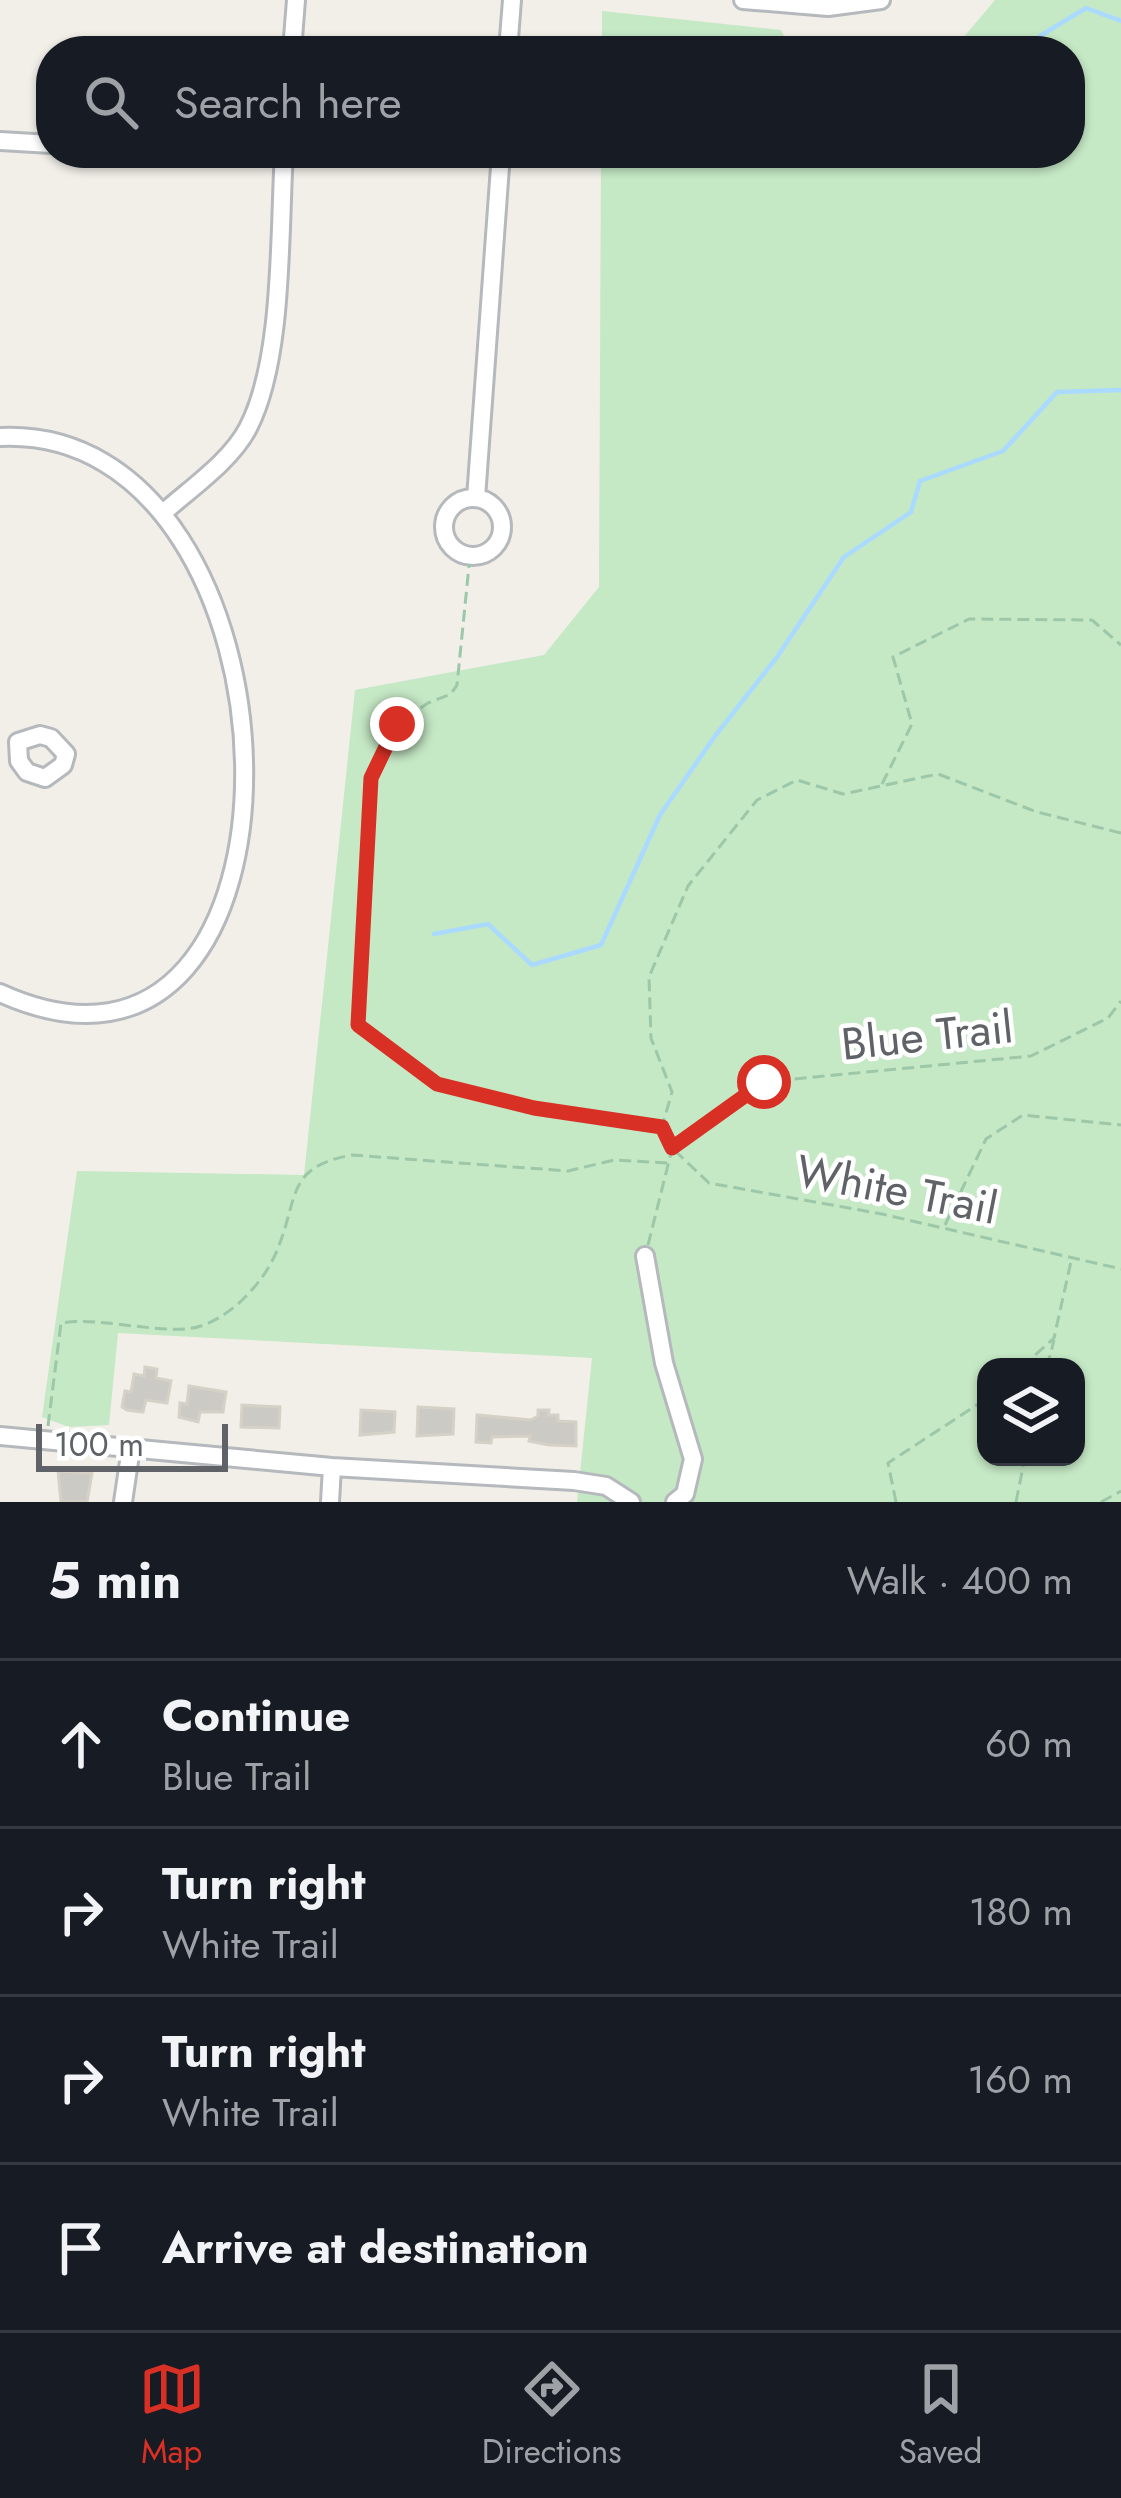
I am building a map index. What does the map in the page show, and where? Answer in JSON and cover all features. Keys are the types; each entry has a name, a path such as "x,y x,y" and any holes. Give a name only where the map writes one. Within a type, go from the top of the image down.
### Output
{"street":[{"path":"293,36 296,0"},
{"path":"509,36 512,0"},
{"path":"743,0 829,7 881,0"},
{"path":"0,141 36,143"},
{"path":"164,513 247,430 259,400 273,316 283,168"},
{"path":"476,498 500,168"},
{"path":"0,437 65,444 91,455 130,481 164,513 208,591 232,662 242,734 236,861 225,904 208,940 171,984 128,1010 89,1016 52,1012 0,992"},
{"path":"476,498 494,506 501,535 489,551 470,556 447,542 443,524 458,501 476,498"},
{"path":"0,732 18,742"},
{"path":"645,1256 664,1363 693,1460 685,1494 675,1502"},
{"path":"0,1436 332,1467 574,1481 606,1486 632,1502"},
{"path":"123,1502 131,1448"},
{"path":"330,1502 332,1467"},
{"path":"539,1502 540,1480"}],"path":[{"path":"470,556 457,685 451,694 397,724 371,778 358,1025 437,1084 534,1108 662,1127"},
{"path":"881,786 912,724 893,657 968,619 1092,620 1121,645"},
{"path":"645,1256 672,1148 662,1127 671,1092 651,1037 649,977 688,886 757,800 797,780 843,794 938,774 1037,812 1121,833"},
{"name":"Blue Trail","path":"672,1148 764,1082 1031,1056 1108,1018 1121,1001"},
{"path":"944,1228 986,1139 1023,1114 1121,1125"},
{"name":"White Trail","path":"672,1148 709,1183 944,1228 1121,1269"},
{"path":"48,1440 53,1366 62,1323 82,1319 198,1328 238,1306 278,1252 296,1186 321,1161 352,1155 568,1172 614,1160 668,1163"},
{"path":"1049,1358 1072,1256"},
{"path":"1032,1358 1054,1338"},
{"path":"896,1502 888,1462 977,1405"},
{"path":"1016,1502 1023,1466"},
{"path":"1102,1502 1121,1491"}],"green space":[{"path":"995,0 1121,0 1121,1502 577,1502 592,1358 118,1333 109,1425 69,1427 42,1417 77,1171 304,1175 355,690 544,655 599,587 601,168 1085,168 1085,36 965,36"},
{"path":"602,11 781,30 784,36 602,36"}],"building":[{"path":"145,1367 157,1369 156,1378 171,1381 167,1403 146,1400 143,1412 127,1410 122,1407 125,1391 131,1392 134,1374 144,1376"},
{"path":"189,1386 226,1392 223,1412 200,1412 198,1422 179,1417 180,1403 187,1404"},
{"path":"242,1405 280,1407 279,1428 241,1427"},
{"path":"418,1407 454,1409 453,1434 417,1436"},
{"path":"361,1410 395,1412 394,1432 360,1435"},
{"path":"538,1410 549,1410 548,1415 558,1415 558,1421 576,1422 576,1446 529,1441 530,1436 476,1442 477,1415 531,1420"},
{"path":"58,1471 92,1473 87,1502 61,1502"}],"waterway":[{"path":"1040,36 1086,8 1121,21"},
{"path":"434,934 488,924 532,965 601,945 660,815 844,557 911,512 920,481 1003,451 1057,392 1121,390"}],"route":[{"path":"397,724 371,778 358,1025 437,1084 534,1108 662,1127 672,1148 764,1082"}]}
